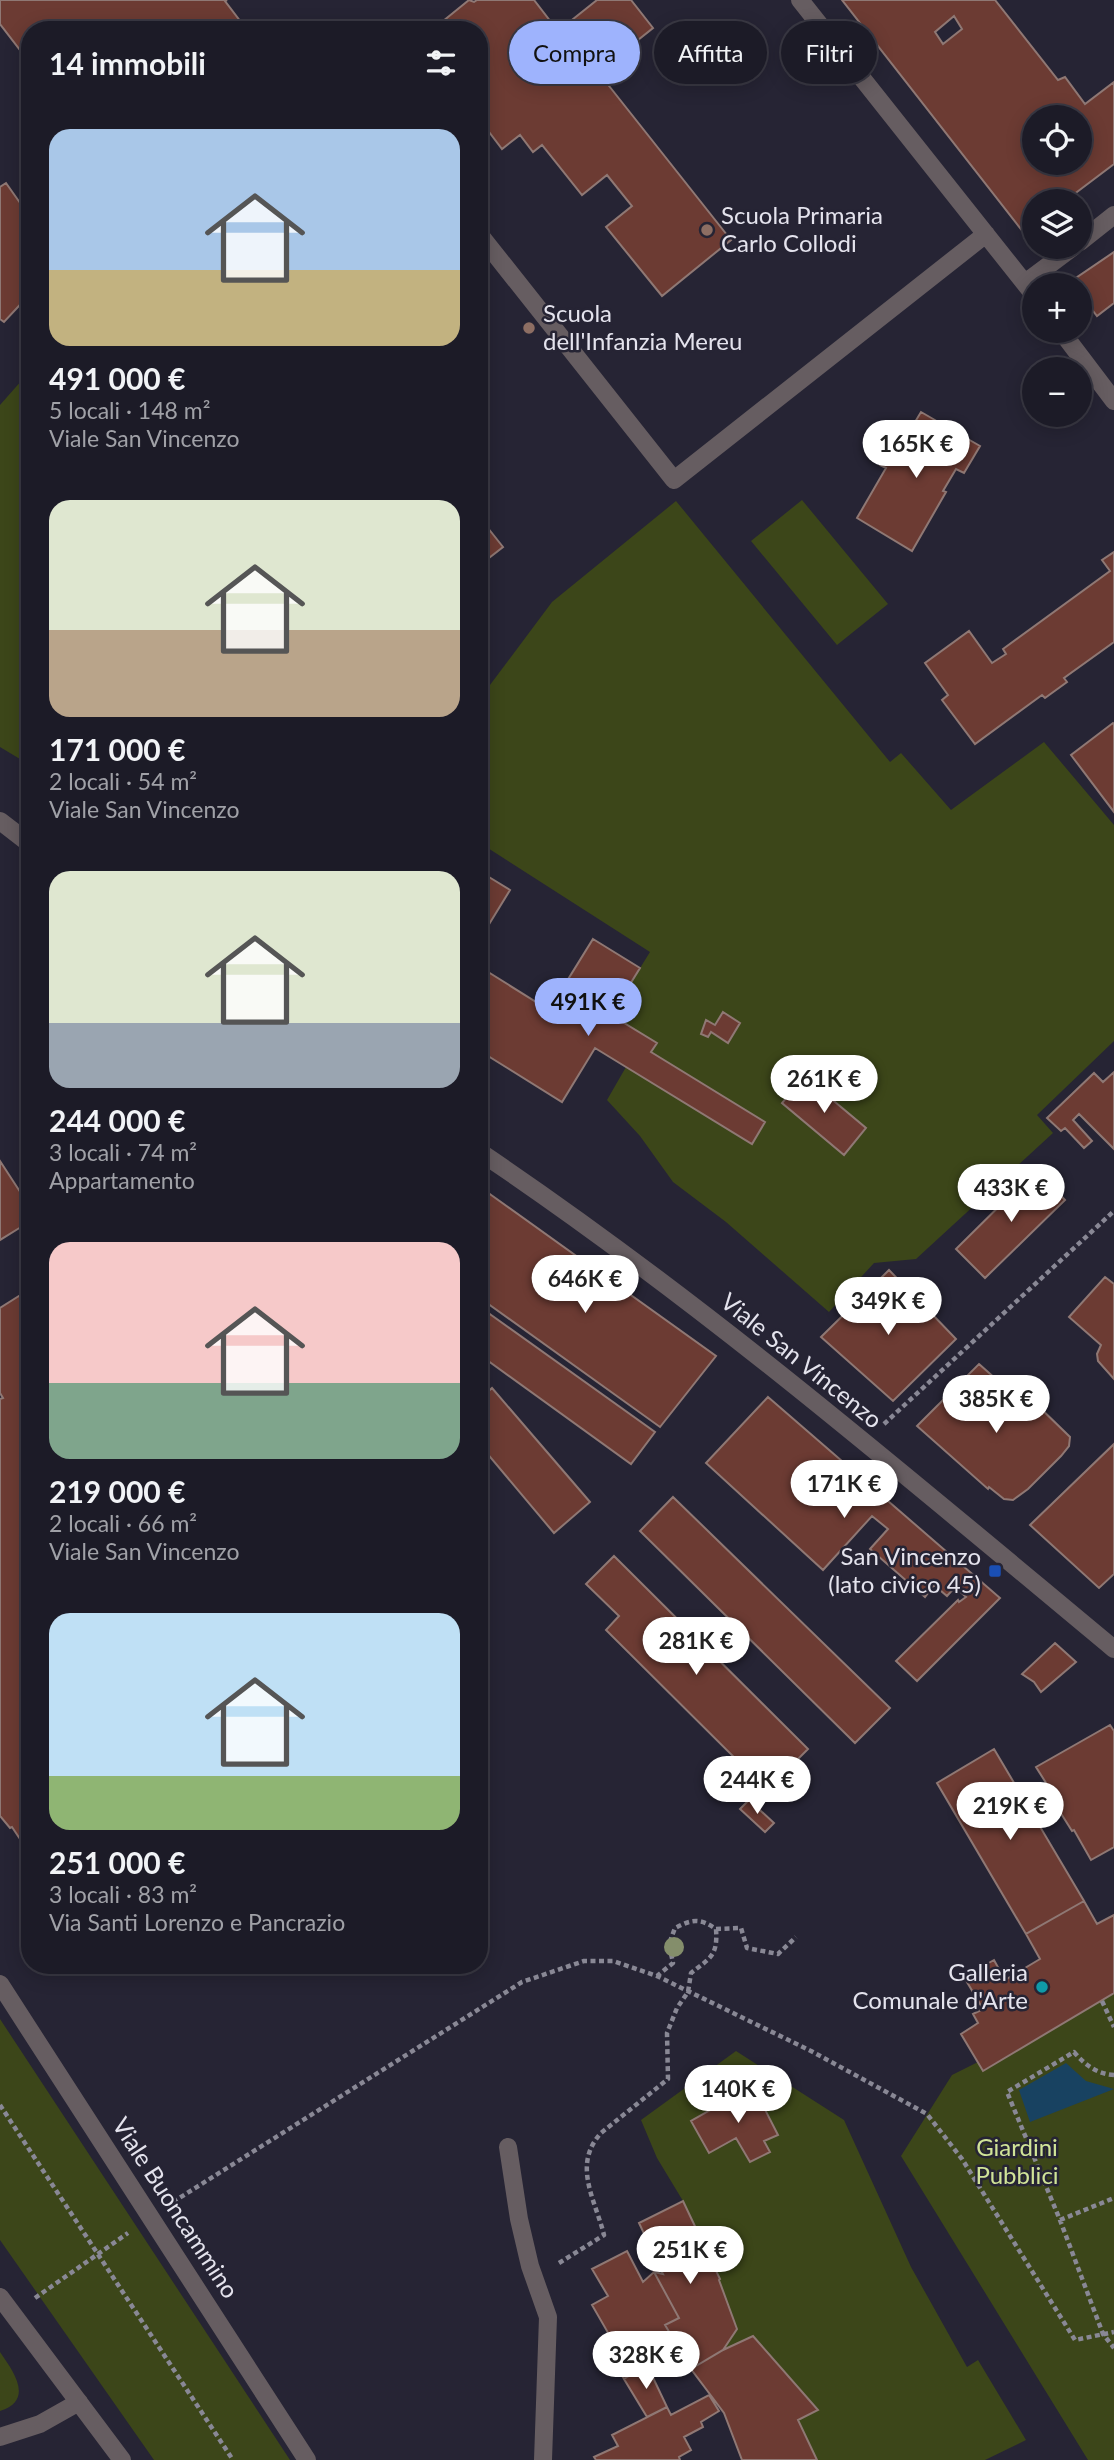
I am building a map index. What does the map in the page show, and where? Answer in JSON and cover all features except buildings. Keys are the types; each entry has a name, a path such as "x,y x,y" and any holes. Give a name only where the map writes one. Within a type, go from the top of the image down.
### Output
{"street":[{"path":"800,0 1022,279"},
{"path":"1092,232 1114,215"},
{"path":"488,245 674,480 986,234"},
{"path":"1046,273 1061,259"},
{"path":"1070,343 1114,401"},
{"path":"0,821 21,837"},
{"name":"Viale San Vincenzo","path":"488,1157 550,1199 720,1326 837,1419 1114,1649"},
{"name":"Viale Buoncammino","path":"0,1984 307,2460"},
{"path":"508,2147 530,2266 548,2317 543,2460"},
{"path":"0,2297 122,2460"},
{"path":"0,2437 40,2424 79,2402"}],"path":[{"path":"880,1427 1114,1211"},
{"path":"657,1976 673,1964 669,1944 675,1928 688,1920 703,1920 716,1929 741,1928 747,1948 778,1954 796,1937"},
{"path":"537,2287 564,2258 585,2249 604,2235 589,2187 586,2160 592,2144 601,2133 668,2079 667,2033 677,2008 688,1992 691,1973 712,1957 717,1945 716,1929"},
{"path":"13,2314 151,2216 522,1982 584,1961 613,1961 657,1976 811,2051 927,2115 962,2159 1075,2340 1114,2332"},
{"path":"1102,2001 1114,2027"},
{"path":"1114,2075 1094,2070 1083,2063 1074,2052 1007,2092 1103,2334 1114,2348"},
{"path":"0,2105 233,2460"},
{"path":"1060,2220 1114,2198"}],"green space":[{"path":"21,381 21,760 0,747 0,405"},
{"path":"802,500 888,604 837,645 751,541"},
{"path":"676,501 890,762 901,753 951,810 1044,742 1114,825 1114,1041 1037,1115 1053,1133 916,1259 874,1263 829,1312 726,1222 673,1182 640,1136 607,1100 626,1067 752,1144 765,1123 651,1052 656,1043 611,1015 650,952 488,848 488,688 552,602"},
{"name":"Giardini Pubblici","path":"1114,1993 1114,2460 1088,2460 901,2156 952,2075 978,2062 984,2071"},
{"path":"0,2019 290,2460 154,2460 0,2240"},
{"path":"736,2051 844,2120 911,2267 967,2367 978,2360 1026,2440 985,2460 817,2460 798,2420 818,2409 753,2337 723,2350 737,2328 720,2279 683,2201 657,2158 641,2120"},
{"path":"0,2352 15,2376 19,2393 11,2406 0,2411"}],"water":[{"path":"1066,2063 1086,2081 1114,2089 1030,2122 1019,2090"}],"place":[{"name":"Scuola Primaria Carlo Collodi","path":"707,230"},
{"name":"Scuola dell'Infanzia Mereu","path":"529,328"},
{"name":"San Vincenzo (lato civico 45)","path":"995,1571"},
{"name":"Galleria Comunale d'Arte","path":"1042,1987"}]}
